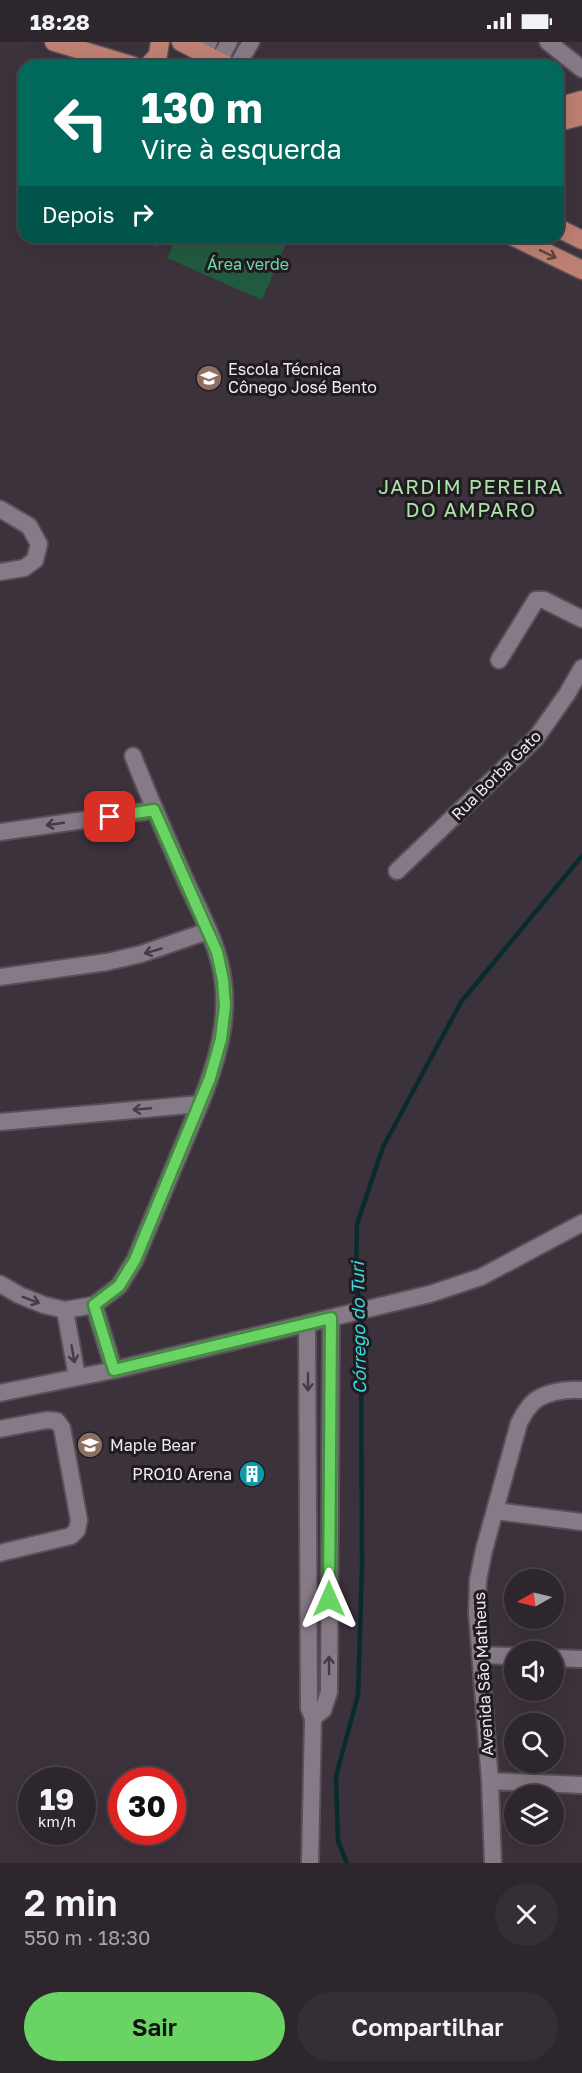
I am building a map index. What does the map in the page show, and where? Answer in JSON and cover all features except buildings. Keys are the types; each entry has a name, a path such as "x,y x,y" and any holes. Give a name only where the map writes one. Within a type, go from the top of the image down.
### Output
{"main road":[{"path":"54,42 114,60"},
{"path":"153,60 158,55 160,42"},
{"path":"181,42 219,58"},
{"path":"564,105 582,100"},
{"path":"564,121 582,116"},
{"path":"564,231 582,240"},
{"path":"526,243 582,270"}],"street":[{"path":"219,58 229,42"},
{"path":"219,58 251,42"},
{"path":"548,42 582,69"},
{"path":"0,509 28,526 39,544 35,560 24,568 0,572"},
{"path":"499,660 536,600 544,600 582,619"},
{"name":"Rua Borba Gato","path":"397,871 575,698 582,668"},
{"path":"0,1284 44,1305 65,1310 94,1305 119,1286 135,1260 200,1104 221,1039 225,1006 219,961 133,756"},
{"path":"0,832 154,810"},
{"path":"0,977 107,962 141,954 208,931"},
{"path":"0,1122 200,1104"},
{"path":"0,1393 114,1370 430,1294 481,1277 582,1223"},
{"path":"94,1305 114,1370"},
{"path":"65,1310 78,1377"},
{"path":"313,1718 323,1710 329,1692 331,1318"},
{"path":"308,1324 309,1708 313,1718 310,1863"},
{"name":"Avenida São Matheus","path":"493,1863 490,1781 477,1612 478,1580 519,1423 530,1404 551,1393 582,1390"},
{"path":"0,1429 47,1420 57,1421 62,1428 79,1520 77,1530 71,1536 0,1553"},
{"path":"495,1510 582,1522"},
{"path":"480,1655 504,1656"},
{"path":"564,1658 582,1659"},
{"path":"490,1781 582,1785"}],"green space":[{"name":"Área verde","path":"173,243 286,243 262,300 167,258"}],"waterway":[{"name":"Córrego do Turi","path":"347,1863 338,1841 336,1776 358,1695 362,1567 361,1324 356,1273 357,1224 383,1147 461,1002 582,856"}],"place":[{"name":"Escola Técnica Cônego José Bento","path":"209,378"},
{"name":"Maple Bear","path":"90,1445"},
{"name":"PRO10 Arena","path":"252,1474"}],"district":[{"name":"JARDIM PEREIRA DO AMPARO","path":"471,498"}],"route":[{"path":"110,817 154,810 217,952 223,980 225,1006 221,1039 210,1078 135,1260 119,1286 94,1305 98,1322 114,1370 331,1318 329,1599"}]}
